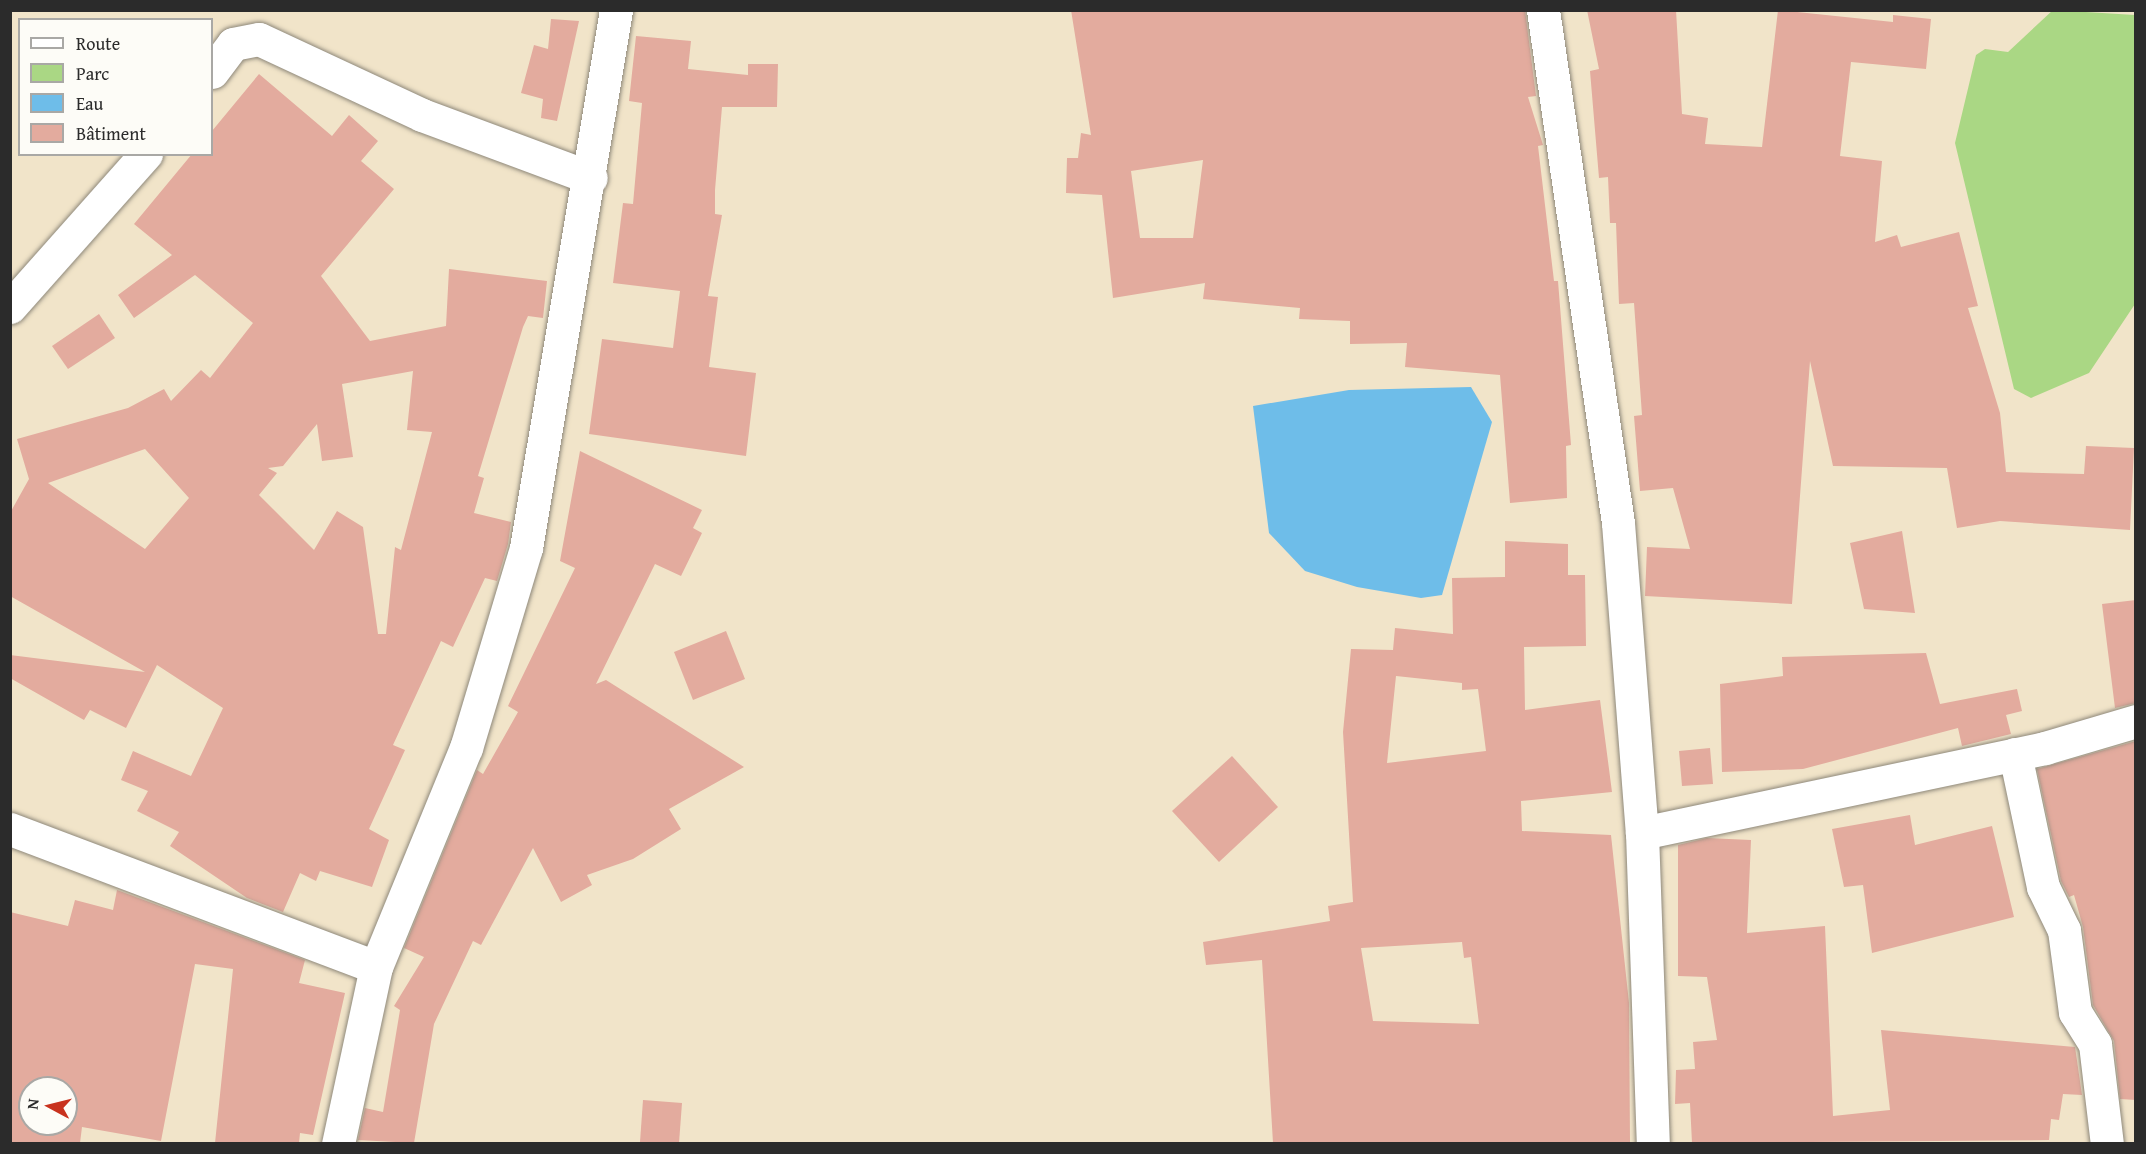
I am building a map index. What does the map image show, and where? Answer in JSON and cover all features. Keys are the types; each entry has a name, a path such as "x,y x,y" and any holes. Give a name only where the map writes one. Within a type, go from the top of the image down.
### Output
{"street":[{"path":"338,1143 376,967 466,748 526,548 591,178 616,10"},
{"path":"1543,10 1618,523 1642,833 1653,1143"},
{"path":"213,71 233,44 259,39 422,115 591,178"},
{"path":"10,307 144,156"},
{"path":"1642,833 2014,754 2136,721"},
{"path":"2014,754 2043,887 2064,930 2075,1012 2095,1044 2107,1143"},
{"path":"10,828 376,967"}],"green space":[{"path":"2053,10 2135,15 2135,304 2089,373 2031,398 2014,389 1955,143 1976,55 1985,49 2008,52"}],"water":[{"path":"1471,387 1492,422 1442,595 1421,598 1357,587 1305,571 1269,533 1253,406 1349,390"}],"building":[{"path":"1071,10 1525,10 1536,96 1528,97 1543,145 1538,146 1554,281 1558,281 1571,445 1566,446 1567,498 1510,503 1500,375 1405,367 1407,343 1350,344 1350,321 1299,319 1300,308 1203,299 1205,283 1113,298 1102,195 1066,193 1067,158 1078,158 1081,133 1091,135","holes":["1203,160 1193,238 1140,238 1131,171"]},
{"path":"1587,10 1676,10 1682,114 1708,118 1705,144 1762,147 1778,10 1893,22 1893,15 1931,19 1926,69 1851,62 1840,156 1882,161 1875,242 1897,235 1901,247 1959,232 1978,306 1968,308 2000,413 2006,472 2084,474 2086,446 2134,448 2130,530 2000,521 1957,528 1947,468 1833,466 1810,361 1792,604 1645,596 1647,547 1690,549 1673,488 1640,491 1634,416 1642,415 1634,303 1619,304 1616,223 1610,223 1608,177 1599,178 1590,71 1599,69"},
{"path":"551,19 579,21 557,121 541,118 543,99 521,93 534,45 548,49"},
{"path":"636,36 691,41 688,69 748,75 748,64 778,64 777,107 722,107 715,190 715,214 722,215 708,296 718,297 709,367 756,373 746,456 589,434 602,339 673,348 680,291 613,283 623,203 633,204 642,103 629,101"},
{"path":"259,74 332,136 349,115 378,141 361,161 394,189 321,276 370,341 446,326 449,269 547,281 543,318 528,316 523,327 478,476 484,478 474,513 511,522 508,544 497,581 485,578 453,647 441,641 393,745 405,750 369,829 389,840 372,887 320,871 316,881 300,873 283,912 247,898 170,846 179,832 137,811 148,791 121,780 133,751 191,776 223,708 157,665 126,728 90,710 84,720 10,678 10,655 145,672 10,596 10,513 29,479 17,439 128,408 164,389 171,401 201,370 210,378 253,323 195,275 134,318 118,295 172,255 134,224 190,156 213,156 213,130","holes":["413,371 407,430 432,432 401,550 395,547 386,634 378,634 363,527 337,511 314,550 259,495 277,473 268,468 283,466 317,424 322,461 353,457 342,384","145,449 189,498 145,549 48,483"]},
{"path":"99,314 115,338 68,369 52,346"},
{"path":"580,451 702,510 693,528 702,533 681,576 655,564 596,684 606,680 744,767 669,809 681,829 633,859 587,875 592,885 561,902 533,848 481,945 473,941 434,1024 414,1143 358,1140 365,1108 383,1112 400,1010 394,1006 424,957 404,948 477,770 483,774 518,712 508,706 575,568 560,561"},
{"path":"1902,531 1915,613 1864,609 1850,543"},
{"path":"1505,541 1568,544 1568,575 1585,575 1586,646 1524,647 1525,710 1600,700 1612,792 1521,801 1522,831 1611,835 1629,1003 1630,1143 1273,1143 1262,960 1206,965 1203,942 1330,921 1328,906 1353,902 1343,732 1351,649 1393,650 1395,628 1453,634 1452,578 1505,577","holes":["1396,676 1462,683 1462,690 1478,689 1486,751 1387,763","1462,942 1464,958 1471,957 1479,1024 1373,1021 1361,948"]},
{"path":"2136,600 2136,703 2115,708 2102,604"},
{"path":"726,631 745,679 693,700 674,652"},
{"path":"1926,653 1940,704 2017,689 2022,711 2006,715 2011,734 1962,746 1958,728 1803,769 1722,772 1720,684 1783,676 1782,657"},
{"path":"2136,741 2136,1100 2120,1099 2114,1041 2093,1005 2083,927 2074,895 2069,897 2061,881 2037,769"},
{"path":"1710,748 1713,784 1682,786 1679,751"},
{"path":"1232,756 1278,807 1219,862 1172,811"},
{"path":"1910,815 1915,845 1992,826 2014,917 1872,953 1863,885 1844,887 1832,829"},
{"path":"1707,838 1751,840 1747,933 1825,926 1833,1116 1890,1110 1881,1030 2075,1047 2082,1095 2063,1094 2059,1120 2051,1119 2049,1140 1692,1143 1690,1103 1675,1104 1676,1070 1695,1069 1693,1042 1717,1040 1707,977 1678,976 1678,845"},
{"path":"117,890 305,960 299,983 345,993 313,1135 300,1133 299,1143 215,1143 233,969 195,964 161,1141 82,1127 80,1143 10,1143 10,912 68,926 75,900 113,910"},
{"path":"643,1100 682,1103 679,1143 640,1142"}]}
